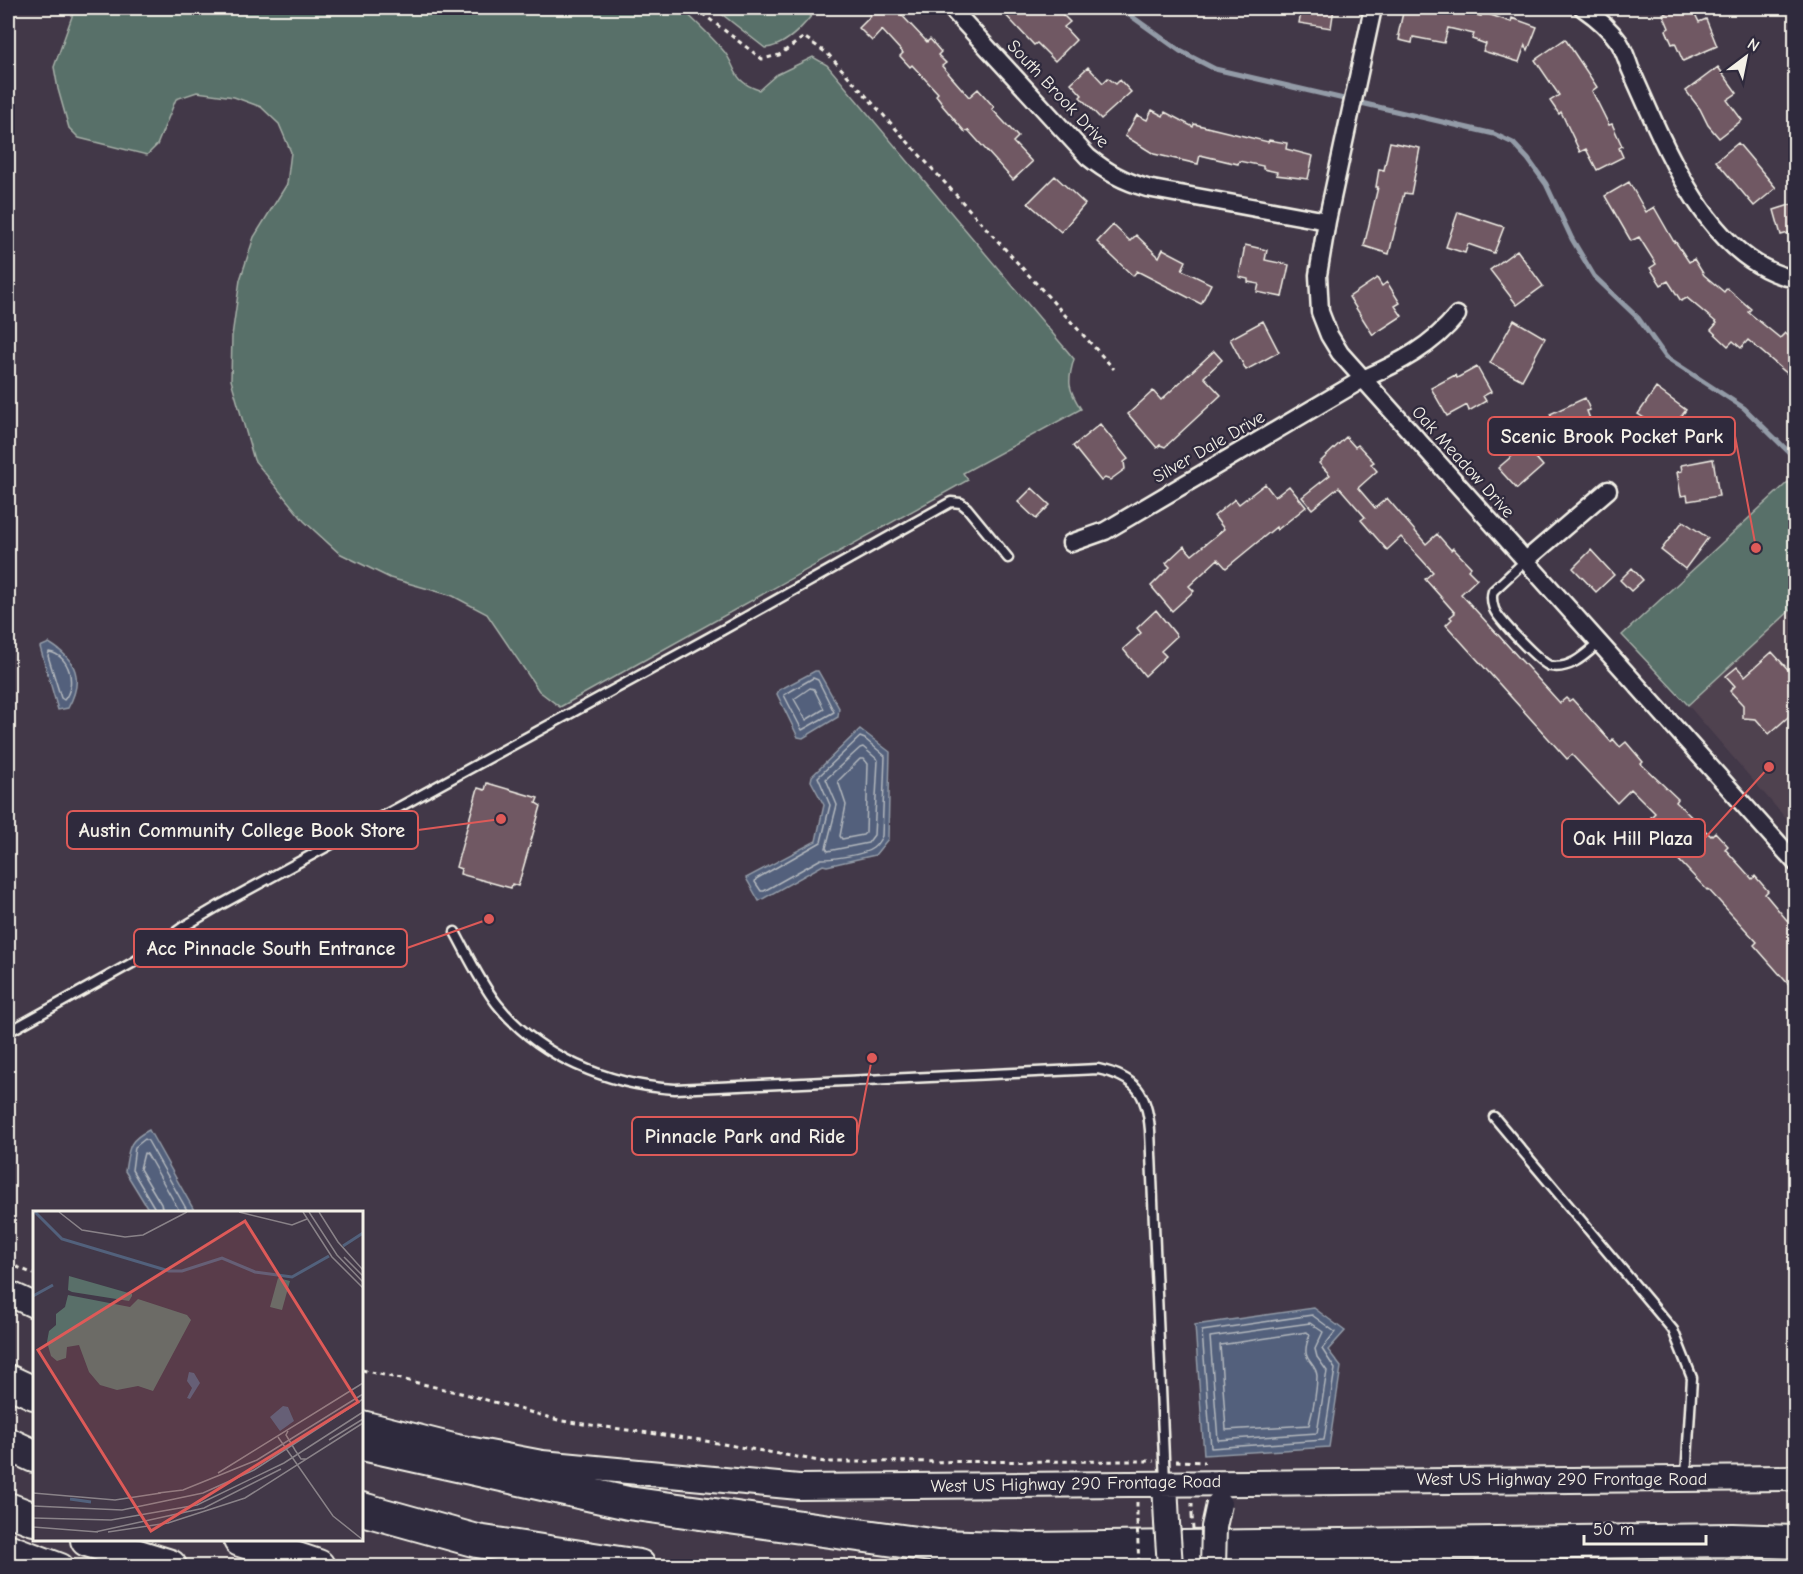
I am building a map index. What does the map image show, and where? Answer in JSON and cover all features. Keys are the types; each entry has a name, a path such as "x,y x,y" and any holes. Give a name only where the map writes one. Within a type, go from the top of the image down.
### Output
{"highway":[{"path":"8,1381 33,1393"},
{"path":"8,1444 33,1456"},
{"path":"363,1444 628,1503 938,1546 1029,1549 1732,1540 1796,1542"},
{"path":"8,1509 33,1519"},
{"path":"363,1509 477,1541 639,1566"},
{"path":"92,1541 170,1566"},
{"path":"246,1541 318,1566"}],"main road":[{"path":"8,1293 33,1305"},
{"name":"West US Highway 290 Frontage Road","path":"363,1423 457,1448 542,1463 799,1487 1796,1478"},
{"path":"1213,1566 1214,1527 1218,1504 1249,1482"},
{"path":"1165,1483 1170,1566"},
{"path":"8,1546 61,1566"}],"street":[{"name":"South Brook Drive","path":"951,8 1088,157 1124,182 1326,221"},
{"name":"Oak Meadow Drive","path":"1373,8 1326,221 1318,274 1320,312 1334,345 1796,863"},
{"path":"1583,8 1604,24 1619,43 1682,179 1724,238 1747,258 1770,272 1796,279"},
{"name":"Silver Dale Drive","path":"1071,543 1105,531 1363,379 1391,367 1432,342 1457,315"},
{"path":"1525,561 1608,490"}],"lane":[{"path":"8,1032 134,962 183,927 222,904 710,637 951,502 961,503 967,508 1008,558"},
{"path":"1525,561 1493,591 1491,596 1493,607 1498,616 1540,661 1551,666 1569,665 1599,643"},
{"path":"455,932 489,992 519,1026 539,1043 587,1070 632,1084 686,1088 1098,1069 1115,1073 1132,1083 1144,1098 1150,1130 1165,1483"},
{"path":"1494,1117 1673,1330 1692,1378 1686,1478"}],"path":[{"path":"695,8 762,59 779,55 804,37 828,54 1114,369"},
{"path":"8,1263 33,1274"},
{"path":"363,1370 562,1421 700,1440 825,1462 1136,1461"},
{"path":"1137,1522 1140,1566"}],"shaded area":[{"path":"1795,606 1795,829 1688,705"}],"green space":[{"path":"75,8 681,8 727,55 739,78 759,90 776,75 813,57 827,65 1074,359 1070,385 1073,396 1081,409 963,473 968,480 560,707 539,691 487,614 453,596 390,578 339,553 304,521 254,460 231,380 232,336 240,280 254,237 287,184 291,152 279,124 261,107 234,97 197,92 176,99 157,145 147,155 79,138 69,128 54,67"},
{"path":"714,8 805,8 812,15 797,32 785,41 765,48"},
{"path":"1788,482 1795,490 1795,606 1688,705 1622,635"}],"water":[{"path":"49,643 66,656 75,671 76,688 68,708 58,710 40,647"},
{"path":"818,671 839,708 838,717 803,738 798,737 777,694 779,690"},
{"path":"860,729 890,752 888,839 875,855 823,865 759,901 746,878 816,841 824,805 811,781 812,776"},
{"path":"149,1130 194,1211 149,1211 125,1171 130,1146"},
{"path":"1314,1308 1345,1331 1328,1350 1341,1367 1329,1447 1204,1455 1195,1325"}],"building":[{"path":"864,8 895,8 927,42 930,39 941,52 938,55 946,63 942,66 969,97 978,89 994,107 992,109 1018,137 1013,142 1032,162 1013,180 968,130 965,132 942,105 936,95 938,93 912,65 910,67 900,56 903,53 882,30 872,41 859,28 871,16"},
{"path":"999,8 1056,8 1070,22 1064,27 1076,40 1055,61 1037,43 1034,45"},
{"path":"1302,8 1334,8 1331,28 1299,23"},
{"path":"1404,8 1446,8 1481,16 1482,12 1511,22 1512,18 1537,27 1528,50 1525,45 1519,62 1483,51 1486,44 1472,39 1474,34 1448,28 1444,43 1413,37 1412,43 1399,40"},
{"path":"1677,8 1692,8 1699,22 1706,19 1717,46 1683,61 1666,30 1669,28 1663,14"},
{"path":"1565,39 1597,87 1592,91 1622,146 1619,148 1623,157 1597,170 1586,149 1580,152 1561,112 1559,114 1550,101 1559,95 1535,60"},
{"path":"1088,67 1103,83 1108,78 1116,84 1120,80 1131,92 1101,119 1080,97 1082,95 1071,83"},
{"path":"1718,67 1737,93 1727,100 1742,120 1719,138 1686,91"},
{"path":"1152,110 1163,116 1165,112 1193,127 1194,124 1268,142 1269,140 1287,143 1286,149 1313,156 1308,179 1276,175 1277,172 1263,169 1263,166 1239,161 1238,164 1200,155 1198,164 1154,154 1125,136 1137,115 1147,120"},
{"path":"1390,142 1420,148 1411,194 1404,193 1389,254 1364,246 1378,187 1376,187 1379,169 1384,170"},
{"path":"1738,143 1776,188 1754,206 1716,161"},
{"path":"1055,176 1085,204 1061,232 1028,203"},
{"path":"1629,182 1646,212 1654,207 1674,242 1689,262 1694,259 1704,275 1724,292 1727,288 1751,309 1748,312 1780,338 1785,333 1796,342 1796,381 1748,340 1741,348 1733,341 1728,346 1711,330 1717,323 1687,298 1681,301 1668,281 1661,285 1650,268 1656,264 1639,237 1631,241 1605,196"},
{"path":"1796,203 1796,231 1781,235 1774,210"},
{"path":"1458,212 1504,227 1494,253 1468,244 1465,253 1446,247"},
{"path":"1113,225 1130,241 1136,235 1159,257 1163,249 1186,261 1182,270 1211,284 1201,304 1137,271 1133,276 1097,242"},
{"path":"1245,245 1267,250 1265,260 1289,265 1282,297 1257,292 1259,284 1239,277"},
{"path":"1517,250 1543,286 1517,305 1490,270"},
{"path":"1377,278 1382,286 1387,282 1400,303 1395,306 1402,316 1373,335 1349,297"},
{"path":"1514,320 1545,338 1522,380 1490,363"},
{"path":"1263,321 1279,352 1246,370 1230,339"},
{"path":"1214,351 1222,360 1204,377 1221,395 1165,447 1160,445 1157,448 1128,414 1153,391 1161,400"},
{"path":"1477,367 1491,392 1483,396 1486,401 1469,411 1467,405 1447,416 1431,388 1455,375 1457,378"},
{"path":"1656,388 1686,410 1667,435 1663,433 1659,437 1640,424 1644,418 1638,414"},
{"path":"1585,398 1595,432 1566,446 1550,414"},
{"path":"1100,424 1128,459 1124,462 1125,469 1110,480 1105,478 1101,481 1073,446"},
{"path":"1346,437 1355,447 1358,445 1374,462 1371,464 1377,471 1358,488 1375,508 1387,498 1426,544 1437,534 1451,550 1453,548 1471,567 1468,570 1477,579 1461,594 1560,703 1566,698 1569,701 1572,699 1611,742 1613,739 1620,747 1626,742 1643,762 1641,764 1678,799 1676,802 1711,836 1715,832 1728,846 1725,849 1752,879 1755,876 1768,891 1765,894 1796,931 1796,993 1754,945 1757,942 1670,851 1676,845 1651,817 1655,813 1631,789 1617,803 1572,755 1567,759 1446,625 1455,613 1425,579 1433,572 1401,537 1387,550 1361,520 1365,517 1339,487 1312,509 1302,497 1330,475 1319,463"},
{"path":"1525,445 1543,466 1517,489 1498,468"},
{"path":"1713,459 1719,496 1688,501 1687,495 1681,496 1677,472 1682,471 1681,465"},
{"path":"1265,484 1275,497 1289,486 1306,507 1277,530 1276,527 1226,568 1218,559 1189,586 1194,591 1172,611 1151,586 1170,567 1166,563 1184,546 1192,555 1224,529 1214,516 1235,499 1239,504"},
{"path":"1032,488 1050,505 1036,519 1018,502"},
{"path":"1683,521 1708,538 1685,569 1661,550"},
{"path":"1591,550 1614,575 1596,592 1573,568"},
{"path":"1632,568 1643,580 1631,591 1620,580"},
{"path":"1156,610 1177,636 1161,651 1166,656 1145,676 1123,649 1141,633 1137,628"},
{"path":"1772,652 1796,678 1796,710 1769,734 1756,719 1743,718 1743,705 1730,691 1735,686 1726,676 1737,667 1745,676"},
{"path":"487,783 538,798 536,803 541,806 518,886 512,884 511,888 460,874 461,869 456,867 478,788 485,790"}],"waterway":[{"path":"1120,8 1180,51 1215,69 1494,134 1513,143 1546,184 1572,239 1594,276 1638,318 1666,357 1744,408 1796,459"}],"place":[{"name":"Scenic Brook Pocket Park","path":"1756,548"},
{"name":"Oak Hill Plaza","path":"1769,767"},
{"name":"Austin Community College Book Store","path":"501,819"},
{"name":"Acc Pinnacle South Entrance","path":"489,919"},
{"name":"Pinnacle Park and Ride","path":"872,1058"}]}
